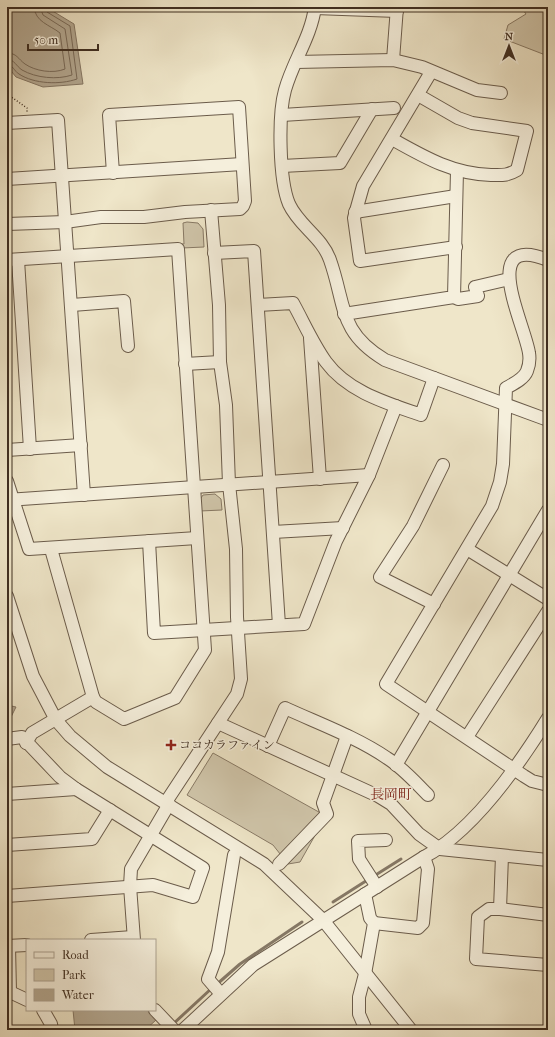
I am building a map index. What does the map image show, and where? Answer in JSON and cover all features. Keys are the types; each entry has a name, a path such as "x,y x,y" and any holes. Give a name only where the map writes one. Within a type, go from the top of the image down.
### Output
{"street":[{"path":"393,60 397,9 315,7 309,34 285,89 282,115 282,166 284,186 290,205 295,215 322,244 330,258 344,314 356,336 376,355 390,362 548,420"},
{"path":"296,62 393,60 422,67 431,72 478,90 501,93"},
{"path":"431,72 363,186 354,218 360,261 456,247"},
{"path":"392,139 423,157 457,171 477,174 510,175 517,170 527,131 472,123 458,118 418,95"},
{"path":"7,224 65,222 101,217 144,217 211,210 240,209 243,206 244,200 239,107 109,115 113,172"},
{"path":"282,115 394,108"},
{"path":"282,166 340,163 372,109"},
{"path":"7,123 58,120 65,222 69,256 84,495"},
{"path":"7,180 242,164"},
{"path":"454,297 457,171"},
{"path":"355,212 456,196"},
{"path":"112,939 133,938 130,886 132,869 152,836 168,803 237,694 240,686 241,671 238,628 236,548 229,484 226,405 220,362 219,305 211,210"},
{"path":"30,449 13,260 178,249 205,650 175,698 124,719 96,702 93,697 51,548"},
{"path":"214,253 254,251 279,625"},
{"path":"548,260 527,255 519,255 512,263 509,279 529,354 527,373 506,388 500,482 492,506 386,684 532,781 548,785"},
{"path":"344,314 454,297 458,299 478,296 475,287 509,279"},
{"path":"72,305 124,301 128,346"},
{"path":"258,305 294,303 310,336 327,362 345,380 372,397 421,416 434,378"},
{"path":"310,336 320,479"},
{"path":"185,364 220,362"},
{"path":"149,541 154,633 304,624 343,528 369,475 396,406"},
{"path":"7,450 81,445"},
{"path":"434,604 380,577 413,526 443,465"},
{"path":"10,500 369,475"},
{"path":"7,481 10,500 29,550 197,538"},
{"path":"396,765 548,510"},
{"path":"273,532 343,528"},
{"path":"467,549 548,599"},
{"path":"7,596 33,676 56,720 80,746 107,767 168,803 264,864 323,920 411,1030"},
{"path":"467,738 548,611"},
{"path":"26,743 32,733 93,697"},
{"path":"268,746 285,708 348,736 396,765 428,795"},
{"path":"183,1030 220,992 253,965 364,894 375,885 440,849 475,815 514,769 548,718"},
{"path":"218,723 371,793 391,804 419,834 440,849 548,860"},
{"path":"279,864 326,814 322,803 348,736"},
{"path":"7,739 22,738 60,776 76,789 203,868 193,897 160,886 130,886 7,896"},
{"path":"7,794 76,789"},
{"path":"7,845 92,839 110,810"},
{"path":"375,885 359,859 358,841 386,840"},
{"path":"220,992 208,979 218,952 234,855"},
{"path":"500,909 502,856"},
{"path":"364,894 370,918 374,923 418,928 423,923 428,869 424,857"},
{"path":"548,915 489,909 478,917 476,959 548,965"},
{"path":"366,1030 359,1014 358,997 365,974 374,923"},
{"path":"26,945 8,946 10,992 26,1000"},
{"path":"43,1011 52,1030"},
{"path":"156,1011 171,1026"}],"path":[{"path":"7,94 27,108 27,114"}],"green space":[{"path":"521,7 548,7 548,56 504,39 508,25 526,14"},
{"path":"183,223 198,223 203,229 204,247 182,248 182,244 184,244"},
{"path":"215,494 221,499 222,510 200,511 199,501 203,495"},
{"path":"213,753 326,816 300,862 288,864 273,845 187,795"}],"water":[{"path":"7,7 46,7 74,24 83,84 43,87 16,77 7,66"},
{"path":"7,705 16,707 7,725"},
{"path":"73,1011 148,1011 156,1020 145,1030 75,1030"}],"waterway":[{"path":"374,876 401,859"},
{"path":"333,902 369,879"},
{"path":"216,985 240,964 302,922"},
{"path":"172,1025 212,988"}],"place":[{"name":"ココカラファイン","path":"171,745"}],"district":[{"name":"長岡町","path":"391,794"}]}
